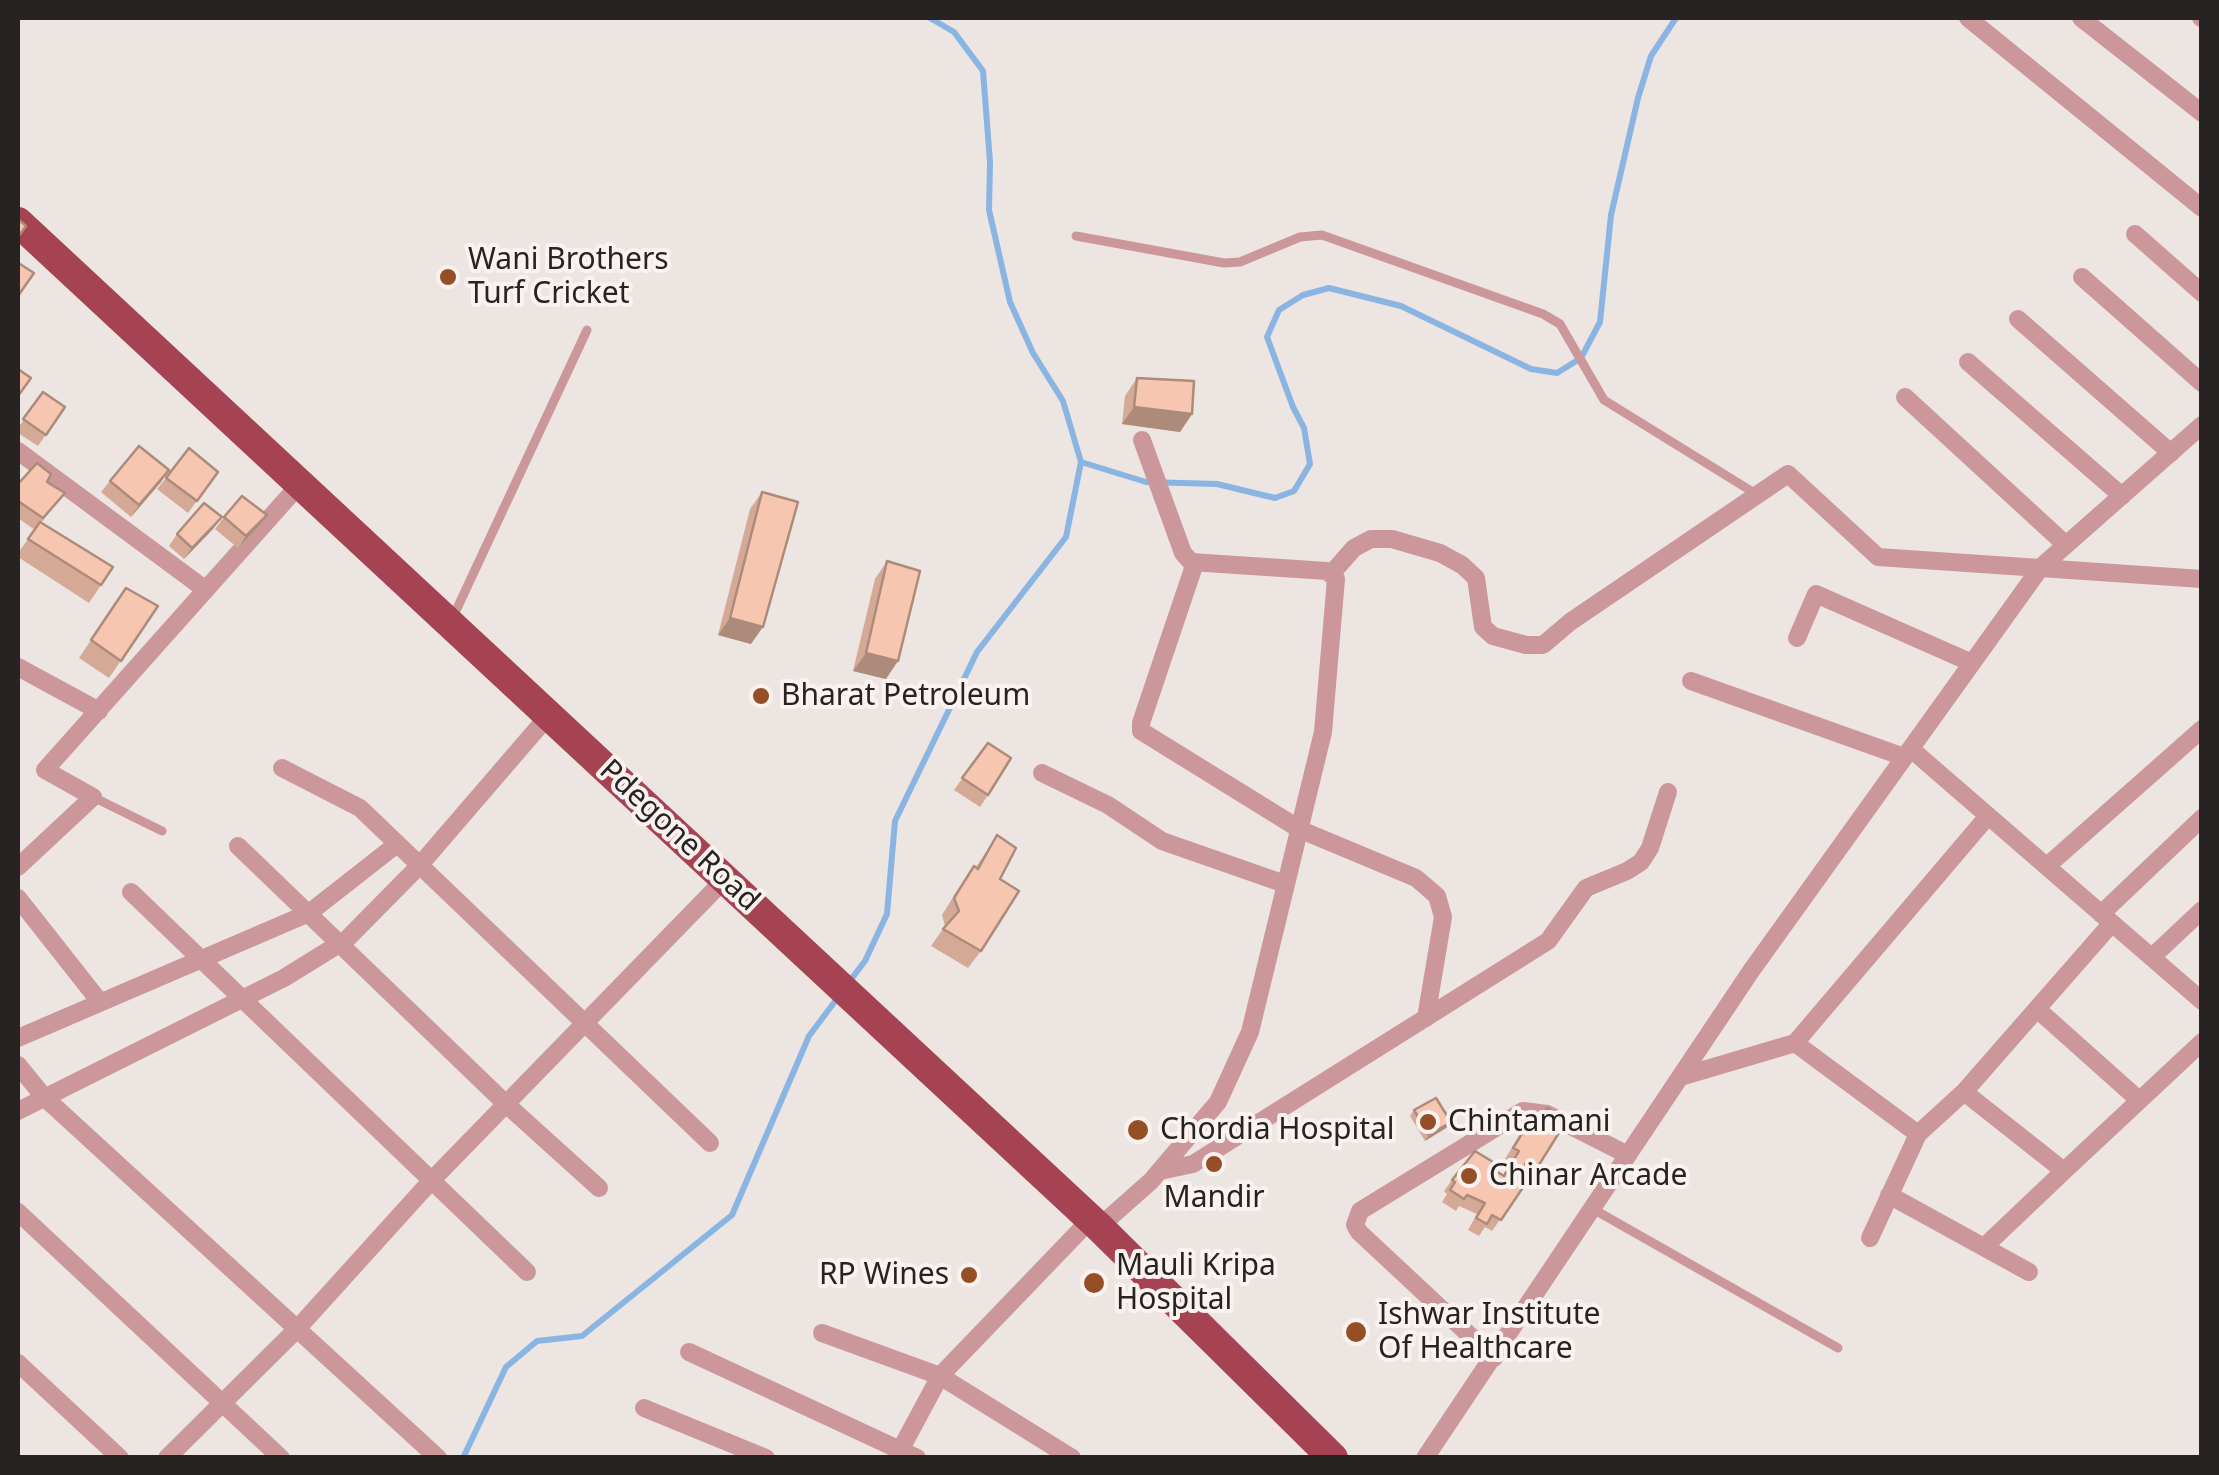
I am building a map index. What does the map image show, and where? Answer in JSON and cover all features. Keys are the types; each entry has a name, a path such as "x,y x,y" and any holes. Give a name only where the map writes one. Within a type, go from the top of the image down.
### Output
{"highway":[{"name":"Pdegone Road","path":"18,222 1095,1223 1332,1458"}],"street":[{"path":"1968,18 2202,208"},
{"path":"2081,18 2202,114"},
{"path":"2135,234 2202,293"},
{"path":"2082,276 2202,383"},
{"path":"2018,319 2171,453"},
{"path":"1968,362 2122,496"},
{"path":"1905,397 2066,544"},
{"path":"1426,1458 1751,971 2041,567 2202,425"},
{"path":"1142,440 1183,553 1196,563 1332,573"},
{"path":"18,451 206,590"},
{"path":"1332,573 1354,548 1371,539 1392,539 1440,553 1476,578 1483,627 1493,636 1526,646 1543,645 1570,622 1788,474 1878,557 2202,579"},
{"path":"18,867 92,796 45,770 300,484"},
{"path":"1196,563 1141,731 1301,830 1416,878 1437,896 1443,916 1426,1018"},
{"path":"690,1352 905,1455 940,1376 1095,1223 1160,1171 1218,1102 1250,1032 1323,732 1336,579 1332,573"},
{"path":"1797,638 1816,594 1972,663"},
{"path":"18,667 98,711"},
{"path":"1691,681 1907,753 1988,816 2202,1001"},
{"path":"18,1111 284,978 340,943 419,866 548,715"},
{"path":"2047,866 2202,729"},
{"path":"282,768 360,808 710,1143"},
{"path":"1042,774 1108,805 1162,841 1285,884"},
{"path":"1160,1171 1193,1164 1548,941 1586,888 1641,862 1650,848 1668,792"},
{"path":"1680,1077 1794,1042 1988,816"},
{"path":"1870,1238 1918,1134 1964,1092 2037,1008 2106,918 2202,818"},
{"path":"18,1038 309,913 397,844"},
{"path":"238,846 599,1188"},
{"path":"167,1458 297,1328 431,1181 724,879"},
{"path":"130,892 527,1272"},
{"path":"18,898 100,1002"},
{"path":"2152,957 2202,910"},
{"path":"2037,1008 2139,1100"},
{"path":"1794,1042 1918,1134"},
{"path":"1984,1247 2202,1042"},
{"path":"18,1065 44,1098 438,1458"},
{"path":"1964,1092 2064,1171"},
{"path":"1494,1358 1359,1232 1356,1226 1360,1211 1523,1111 1547,1114 1628,1155"},
{"path":"1890,1196 2030,1272"},
{"path":"18,1212 280,1458"},
{"path":"822,1333 940,1376 1072,1458"},
{"path":"18,1364 120,1458"},
{"path":"644,1408 766,1458"}],"lane":[{"path":"1076,236 1240,262 1300,237 1322,235 1543,314 1560,324 1597,390 1616,410 1756,494"},
{"path":"450,624 586,330"},
{"path":"92,796 162,831"},
{"path":"1592,1209 1838,1348"}],"building":[{"path":"18,219 26,226 18,237"},
{"path":"20,264 34,273 18,296 18,267"},
{"path":"18,369 31,378 18,396"},
{"path":"1137,378 1194,381 1192,414 1134,407"},
{"path":"43,392 65,407 46,435 23,419"},
{"path":"139,446 169,470 139,505 110,481"},
{"path":"189,448 218,472 197,501 166,478"},
{"path":"37,463 51,474 47,482 65,493 43,518 18,501 18,484"},
{"path":"762,492 798,502 763,627 730,618"},
{"path":"242,496 267,515 246,536 224,517"},
{"path":"204,503 222,517 192,548 177,534"},
{"path":"40,522 113,567 101,585 28,539"},
{"path":"887,561 920,571 898,661 866,653"},
{"path":"126,588 158,606 121,661 91,640"},
{"path":"988,743 1011,758 988,795 962,778"},
{"path":"997,835 1016,848 1000,879 1019,891 981,951 943,929 959,911 954,898 974,866 978,869"},
{"name":"Chintamani","path":"1436,1098 1451,1122 1429,1135 1414,1110"},
{"name":"Chinar Arcade","path":"1547,1108 1559,1115 1554,1124 1562,1128 1537,1168 1527,1161 1517,1178 1526,1183 1501,1220 1492,1215 1487,1224 1476,1218 1485,1203 1467,1195 1464,1199 1450,1190 1455,1182 1452,1180 1475,1151 1493,1162 1491,1168 1504,1176 1519,1151 1513,1148 1532,1118 1538,1123"}],"waterway":[{"path":"849,982 865,961 887,914 895,821 977,652 1066,537 1081,462 1063,401 1033,353 1010,302 989,210 990,162 983,71 954,32 930,18"},
{"path":"1081,462 1146,482 1217,484 1275,498 1294,491 1310,464 1304,428 1267,337 1279,310 1303,295 1329,288 1401,306 1531,369 1557,373 1581,358 1600,322 1611,215 1638,98 1651,56 1676,18"},
{"path":"463,1458 506,1367 537,1341 582,1336 732,1215 809,1036 839,996"}],"place":[{"name":"Wani Brothers Turf Cricket","path":"448,277"},
{"name":"Bharat Petroleum","path":"761,696"},
{"name":"Chintamani","path":"1428,1122"},
{"name":"Chordia Hospital","path":"1138,1130"},
{"name":"Mandir","path":"1214,1164"},
{"name":"Chinar Arcade","path":"1469,1176"},
{"name":"RP Wines","path":"969,1275"},
{"name":"Mauli Kripa Hospital","path":"1094,1283"},
{"name":"Ishwar Institute Of Healthcare","path":"1356,1332"}]}
